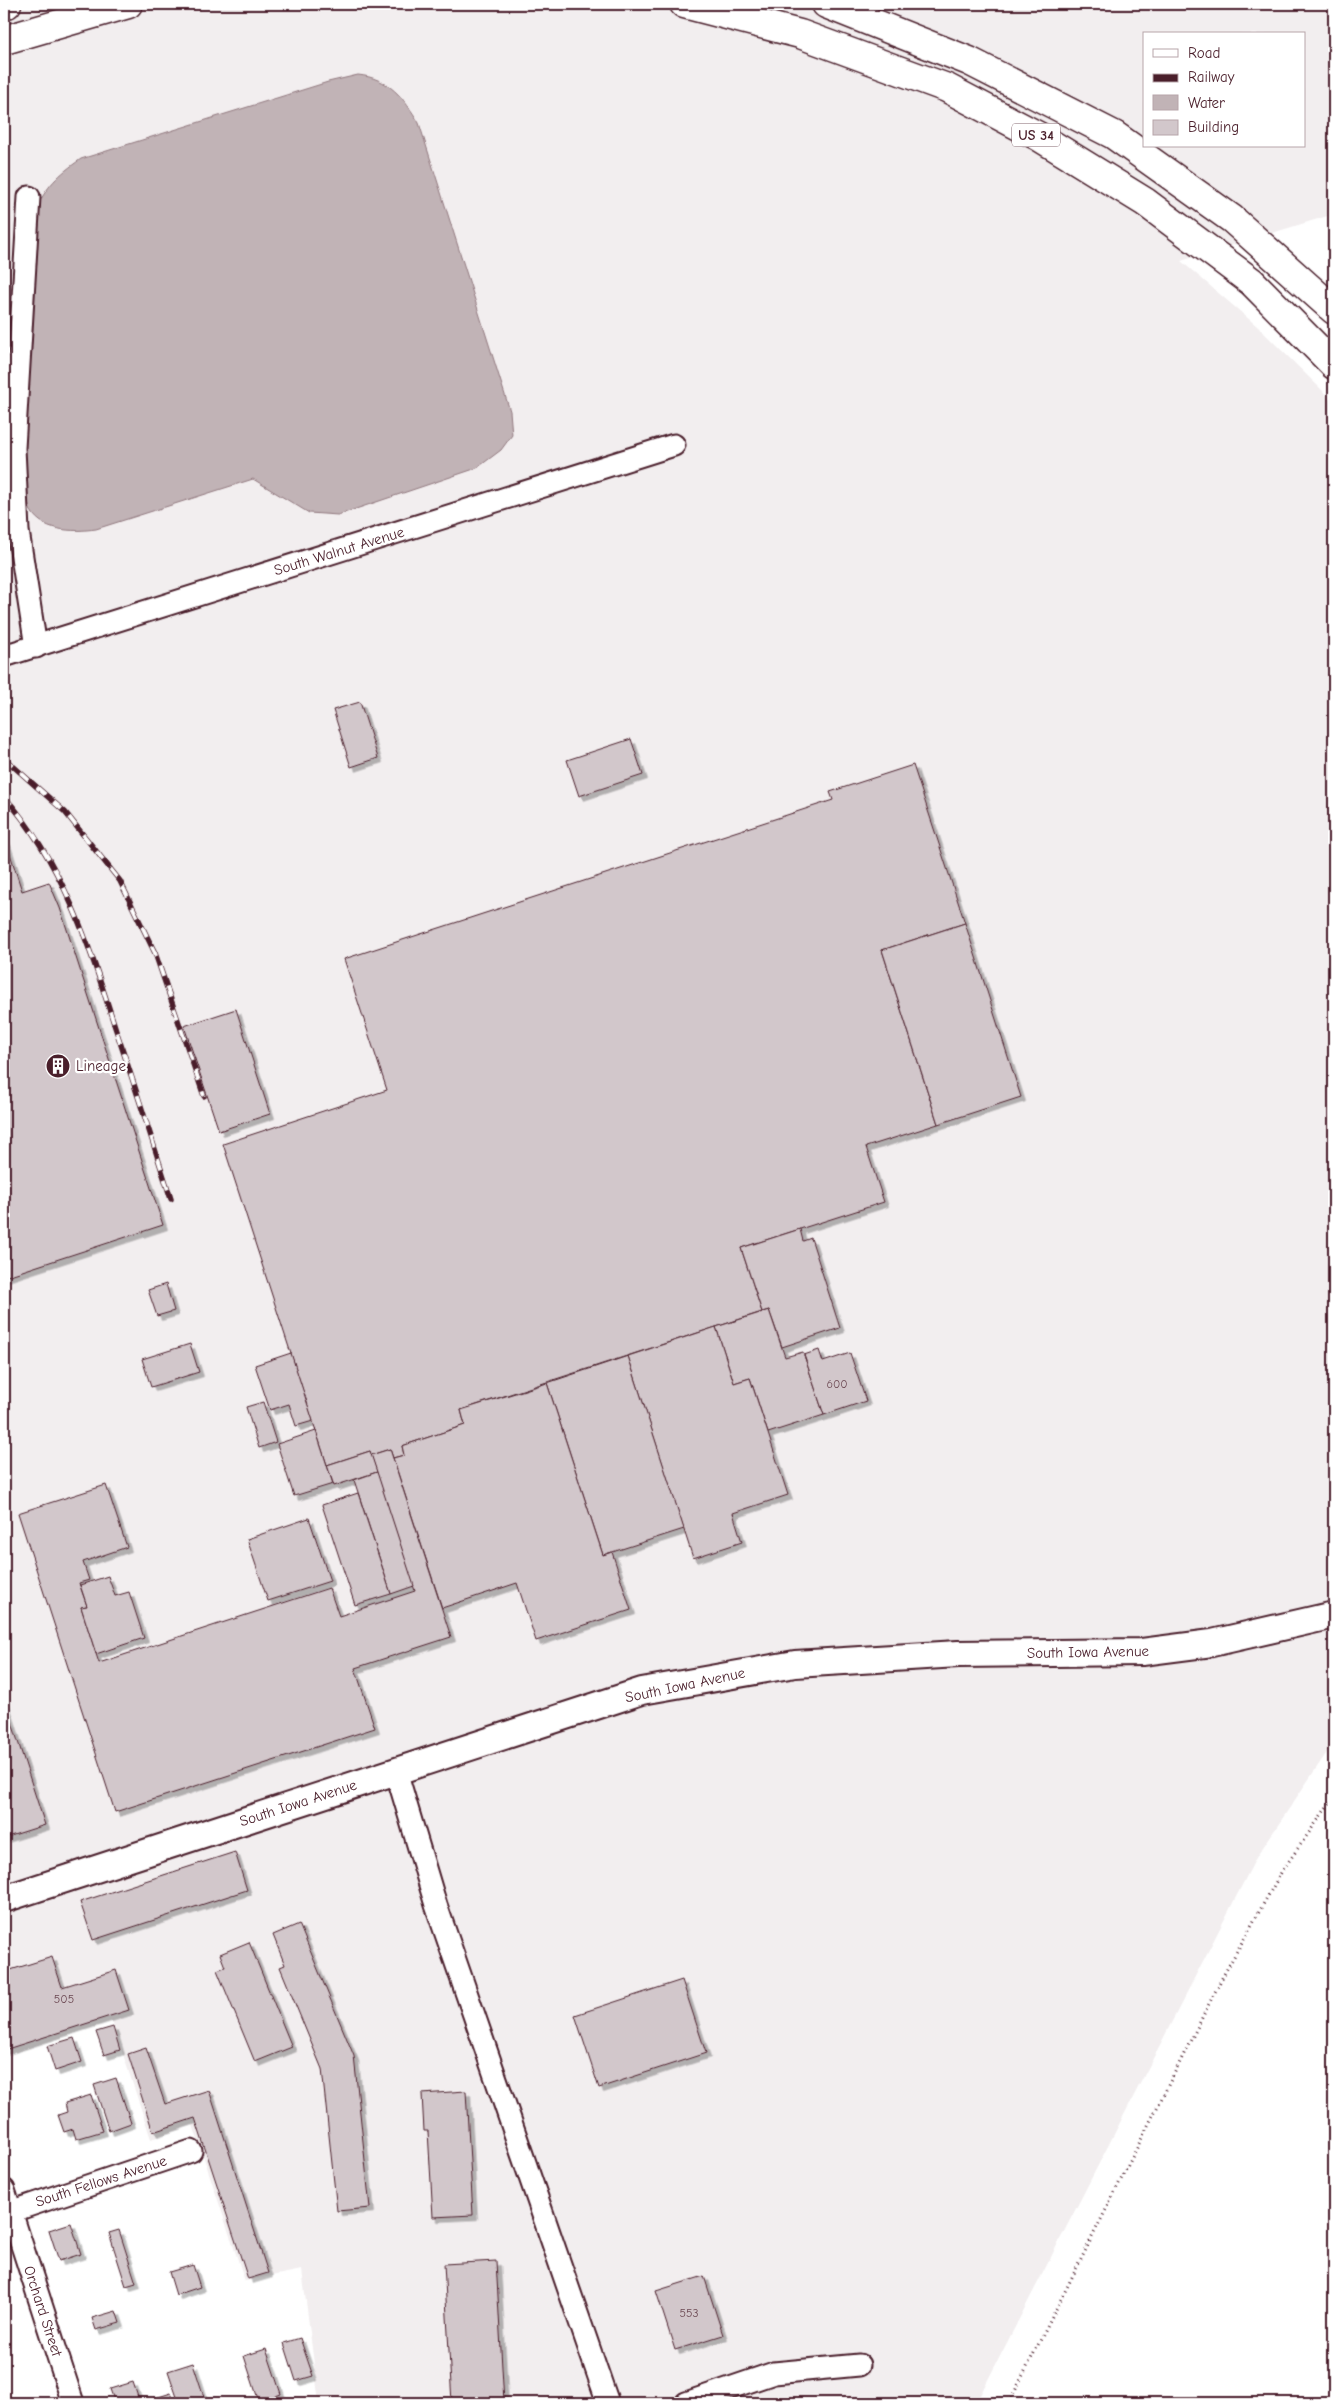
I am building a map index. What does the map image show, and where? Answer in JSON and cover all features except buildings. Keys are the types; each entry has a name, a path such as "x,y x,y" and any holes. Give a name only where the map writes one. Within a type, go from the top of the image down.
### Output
{"highway":[{"path":"4,40 128,4"},
{"name":"US 34","path":"684,4 800,34 947,88 1038,136 1145,202 1252,282 1334,364"},
{"name":"US 34","path":"826,4 969,61 1114,135 1232,220 1334,310"}],"main road":[{"name":"South Iowa Avenue","path":"4,1899 642,1692 731,1674 795,1664 958,1654 1142,1652 1212,1643 1334,1615"}],"street":[{"path":"29,198 14,448 18,531 36,646"},
{"name":"South Walnut Avenue","path":"4,656 674,445"},
{"path":"396,1771 436,1905 608,2403"},
{"name":"South Fellows Avenue","path":"7,2213 191,2151"},
{"name":"Orchard Street","path":"4,2190 7,2213 73,2403"},
{"path":"686,2403 774,2373 859,2365"}],"path":[{"path":"1009,2403 1223,1976 1282,1871 1334,1798"}],"shaded area":[{"path":"4,4 1334,4 1334,214 1181,261 1257,326 1322,390 1334,405 1334,1742 1257,1856 976,2403 319,2403 302,2270 245,2281 193,2125 151,2139 112,2021 4,2056"}],"water":[{"path":"358,75 378,80 387,85 408,105 419,123 510,411 512,435 501,450 477,468 338,515 309,513 253,479 96,529 58,529 40,521 28,505 22,467 35,211 44,194 66,170 81,159 328,82"}],"railway":[{"path":"4,758 65,812 120,881 155,953 204,1096"},
{"path":"4,796 25,822 43,849 59,878 85,937 171,1199"}],"place":[{"name":"Lineage","path":"58,1066"}]}
